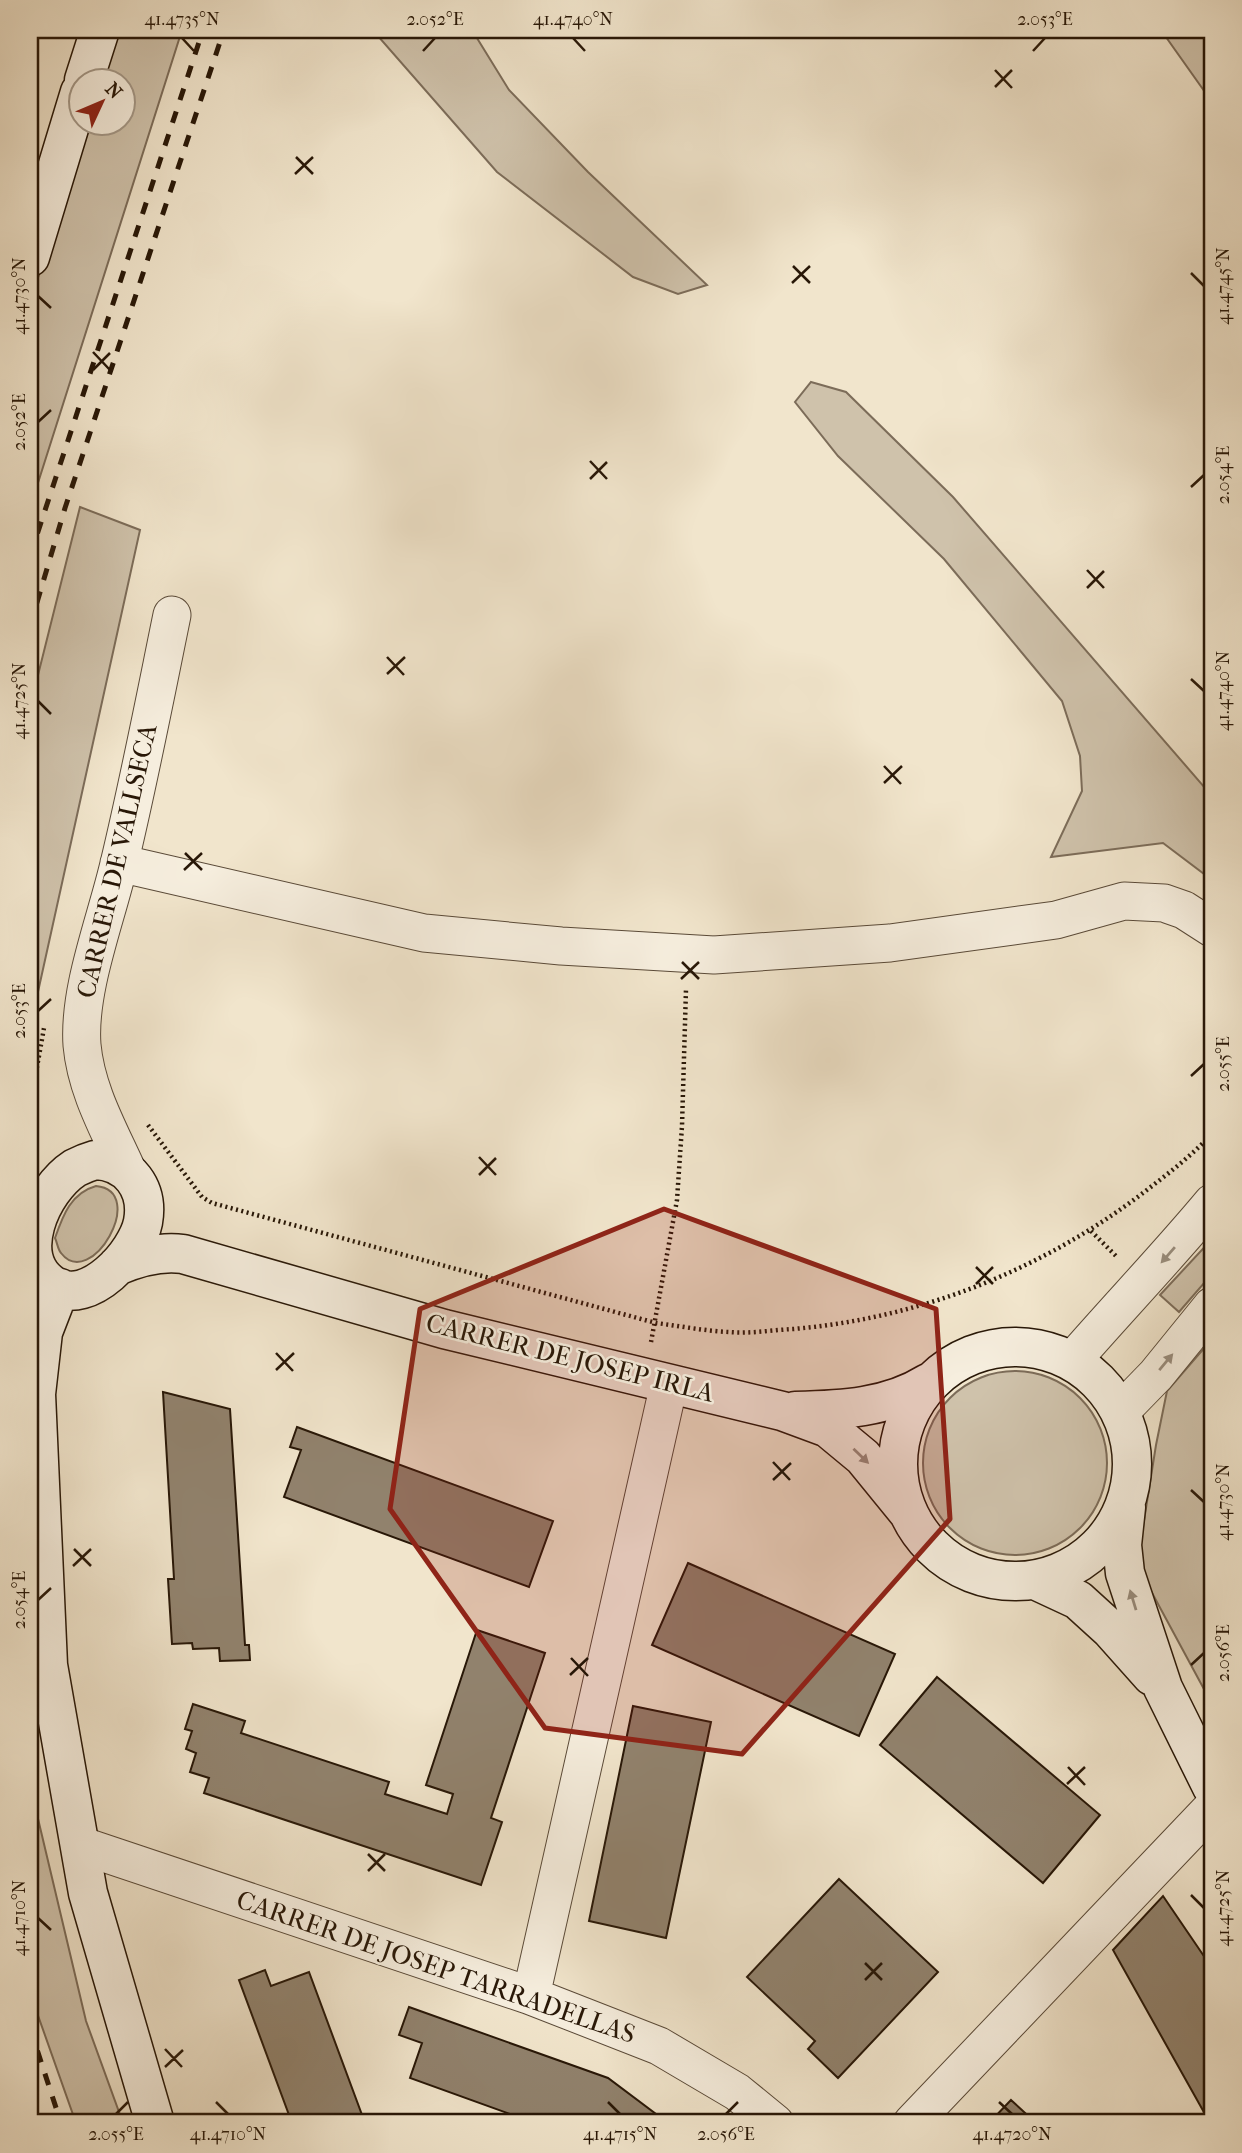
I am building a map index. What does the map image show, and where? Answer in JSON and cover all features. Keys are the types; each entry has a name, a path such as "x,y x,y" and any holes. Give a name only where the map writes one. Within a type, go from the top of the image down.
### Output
{"street":[{"path":"88,66 100,30"},
{"path":"30,257 67,136"},
{"name":"CARRER DE VALLSECA","path":"127,1170 88,1077 83,1048 83,1006 119,863 173,615"},
{"path":"119,863 424,933 561,946 714,955 890,943 1056,920 1124,901 1164,903 1184,911 1212,928"},
{"name":"CARRER DE VALLSECA","path":"77,1169 97,1142 100,1128 99,1107"},
{"path":"30,1155 45,1177 104,1160 127,1170 136,1181 143,1211 143,1223 136,1241 117,1266 98,1283 85,1289 60,1289 51,1284 36,1266 31,1246 42,1207 77,1169"},
{"path":"1072,1361 1212,1203"},
{"path":"143,1211 174,1242 200,1258"},
{"path":"117,1266 169,1252 200,1258"},
{"name":"CARRER DE JOSEP IRLA","path":"200,1258 444,1329 782,1411 828,1429 863,1457 907,1511"},
{"path":"60,1289 43,1332 36,1394 48,1665 88,1893 155,2123"},
{"path":"1120,1412 1156,1375 1212,1306"},
{"path":"782,1411 840,1410 878,1404 909,1395 964,1357 1007,1346 1051,1352 1072,1361 1091,1374 1108,1392 1120,1412 1130,1440 1132,1469 1122,1545 1125,1573 1163,1688 1212,1787"},
{"path":"531,1996 656,1382"},
{"path":"928,1383 905,1422 897,1466 907,1511 932,1547 950,1562 971,1573 1003,1581 1035,1580 1057,1574 1093,1552 1108,1536 1127,1498"},
{"path":"1035,1580 1078,1600 1111,1630 1163,1688"},
{"path":"912,2123 1212,1808"},
{"name":"CARRER DE JOSEP TARRADELLAS","path":"80,1845 531,1996 659,2046 737,2092 775,2123"}],"path":[{"path":"656,1382 656,1323 677,1200 687,953"},
{"path":"30,1106 46,1015"},
{"path":"145,1122 202,1197 212,1203 656,1323 731,1333 813,1327 879,1318 977,1288 1042,1258 1091,1231 1173,1169 1212,1134"}],"highlighted area":[{"path":"664,1209 936,1309 950,1519 742,1754 545,1728 390,1509 420,1309"}],"shaded area":[{"path":"119,30 182,30 30,508 30,301 87,136 136,136 136,66 108,66"},
{"path":"375,30 472,30 509,90 588,172 707,285 678,294 633,277 497,172"},
{"path":"1161,30 1212,30 1212,104 1207,95"},
{"path":"811,382 846,392 953,497 1212,796 1212,884 1204,874 1163,843 1051,857 1082,791 1080,756 1062,701 944,559 838,456 795,402"},
{"path":"80,507 140,530 30,1028 30,707"},
{"path":"96,1186 111,1192 117,1204 116,1220 110,1236 99,1250 87,1260 73,1262 61,1253 55,1238 74,1199"},
{"path":"1212,1239 1212,1274 1179,1312 1160,1295"},
{"path":"1212,1339 1212,1704 1137,1565 1167,1391"},
{"path":"1015,1371 1050,1378 1066,1386 1080,1398 1092,1412 1100,1428 1107,1463 1100,1498 1092,1514 1080,1528 1066,1540 1050,1548 1015,1555 980,1548 964,1540 950,1528 938,1514 930,1498 923,1463 930,1428 938,1412 950,1398 964,1386 980,1378"},
{"path":"30,1785 86,2021 123,2123 76,2123 35,2007 30,1985"}],"building":[{"path":"163,1392 230,1409 245,1645 249,1645 250,1660 220,1661 219,1648 193,1649 192,1643 172,1644 168,1579 174,1579"},
{"path":"297,1427 553,1521 529,1587 284,1497 301,1450 290,1447"},
{"path":"688,1563 895,1654 859,1736 652,1645"},
{"path":"477,1630 545,1653 491,1818 502,1822 481,1885 204,1793 209,1778 190,1772 196,1753 186,1749 192,1731 185,1729 193,1704 245,1721 241,1733 389,1782 385,1794 447,1814 453,1794 426,1785"},
{"path":"937,1677 1100,1815 1043,1883 880,1745"},
{"path":"633,1706 711,1722 666,1938 589,1921"},
{"path":"839,1879 938,1972 838,2078 808,2049 815,2041 747,1977"},
{"path":"1163,1896 1212,1968 1212,2123 1113,1950"},
{"path":"265,1970 271,1986 309,1972 365,2123 292,2123 239,1980"},
{"path":"409,2007 608,2078 668,2123 535,2123 410,2078 422,2043 399,2035"},
{"path":"1011,2100 1036,2123 989,2123"}],"railway":[{"path":"30,556 203,30"},
{"path":"30,626 65,508 224,30"},
{"path":"30,2028 61,2123"},
{"path":"30,2093 40,2123"}]}
